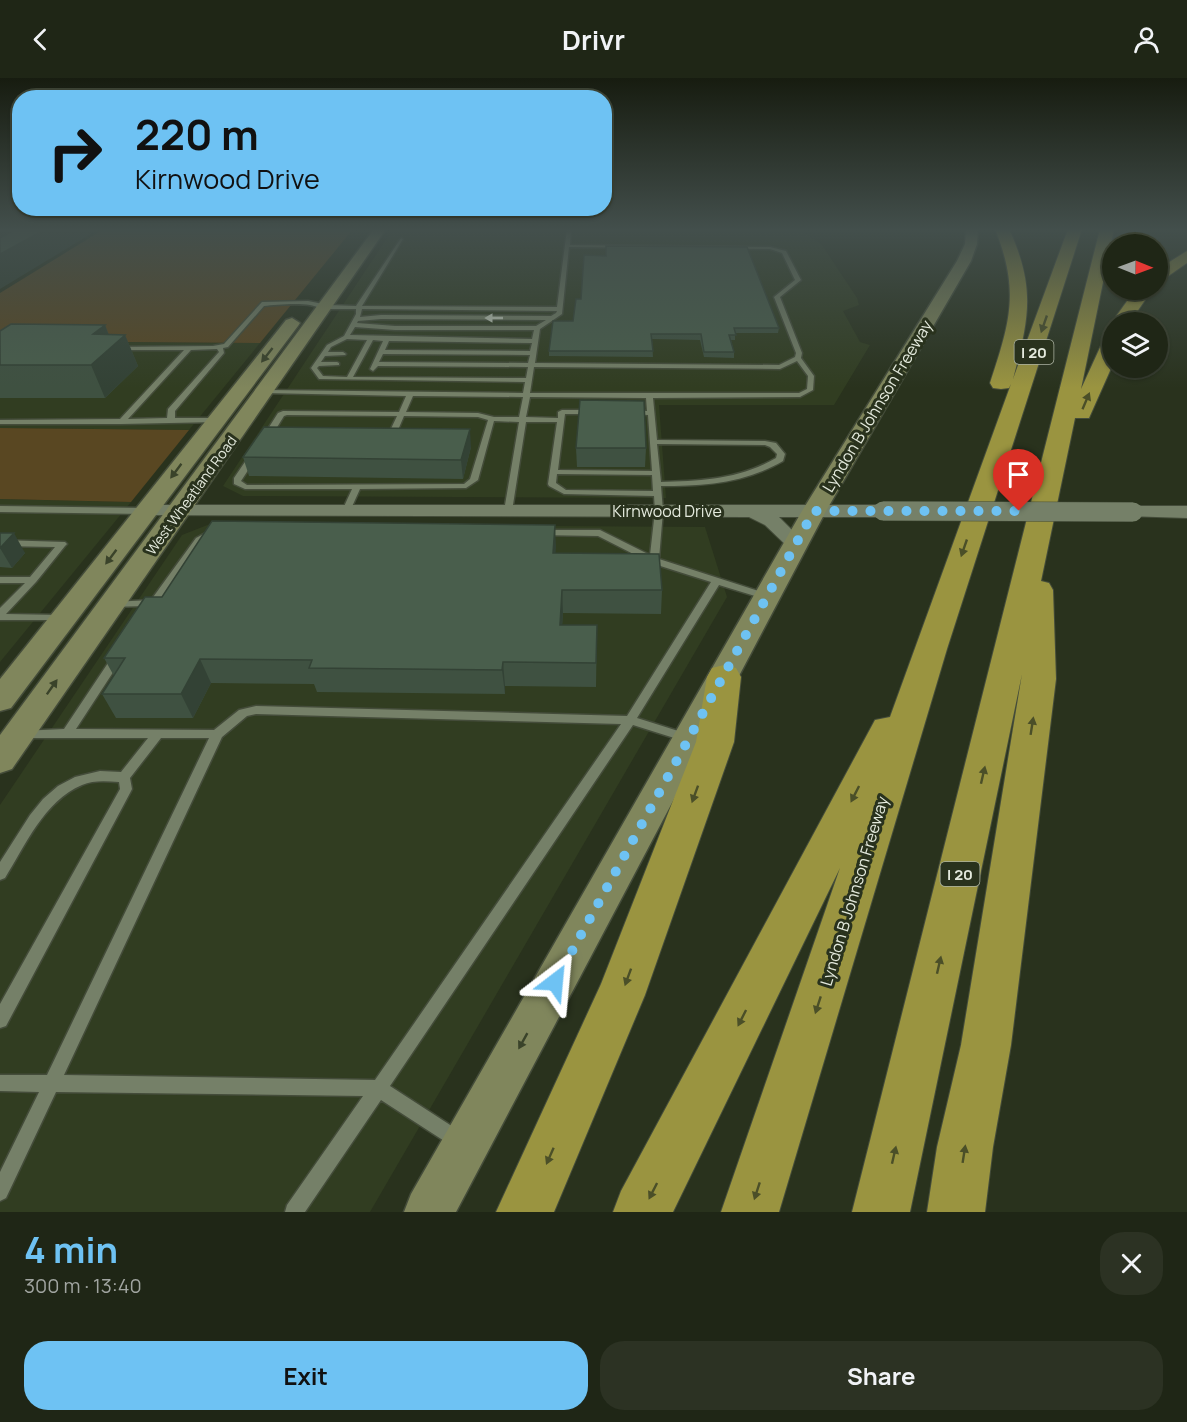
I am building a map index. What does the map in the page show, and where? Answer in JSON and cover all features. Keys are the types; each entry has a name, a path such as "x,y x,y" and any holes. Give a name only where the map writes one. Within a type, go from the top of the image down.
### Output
{"highway":[{"path":"989,473 999,389 1019,319 1021,296 1019,282"},
{"name":"Lyndon B Johnson Freeway","path":"750,1212 828,974 930,649 989,473 1058,282"},
{"name":"I 20","path":"881,1212 1052,473 1102,286"},
{"path":"1052,473 1088,399 1102,363"},
{"path":"956,1212 965,1147 986,1046 1039,679 1038,536"},
{"path":"642,1212 930,649"},
{"path":"525,1212 621,995 715,742 724,677"}],"main road":[{"name":"West Wheatland Road","path":"0,700 324,282"},
{"name":"West Wheatland Road","path":"6,743 180,510 343,282"},
{"name":"Lyndon B Johnson Freeway","path":"429,1212 814,511 951,282"}],"street":[{"name":"Kirnwood Drive","path":"146,510 508,511 658,502 753,511 1187,512"},
{"path":"753,511 772,521 796,544"}],"lane":[{"path":"374,282 359,306 355,322 346,337 322,357 321,378 530,380"},
{"path":"355,322 395,328 537,328 559,314 563,282"},
{"path":"266,392 649,396 800,395 810,390 811,376 798,358 799,353 777,297 796,282"},
{"path":"110,348 219,348 226,346 262,304 560,309"},
{"path":"256,309 305,306"},
{"path":"355,322 381,317 553,318"},
{"path":"361,393 380,352 395,328"},
{"path":"508,511 537,328"},
{"path":"346,337 536,341"},
{"path":"349,379 357,357 372,337"},
{"path":"121,422 189,348"},
{"path":"171,421 171,411 222,352 219,348"},
{"path":"380,352 534,353"},
{"path":"322,357 341,357"},
{"path":"322,357 341,357"},
{"path":"322,357 341,357"},
{"path":"375,364 780,367 798,358"},
{"path":"381,435 392,435 411,393"},
{"path":"649,396 658,502 654,561"},
{"path":"606,412 561,412 552,484 564,492 658,502"},
{"path":"617,412 651,413"},
{"path":"494,418 491,420 474,480 470,484 458,487 245,487 240,485 238,478 281,415 286,413 478,415 494,418 560,420"},
{"path":"0,422 215,420"},
{"path":"268,435 279,435"},
{"path":"653,442 765,443 773,445 781,454 780,459 758,471 708,484 656,484"},
{"path":"554,471 656,473"},
{"path":"346,511 357,487"},
{"path":"0,509 146,510"},
{"path":"142,622 199,540 214,531 226,531"},
{"path":"530,533 600,534 654,561 768,597"},
{"path":"0,543 62,544 0,616"},
{"path":"0,580 33,580"},
{"path":"294,1212 630,720 717,581"},
{"path":"110,605 154,603"},
{"path":"0,616 64,618"},
{"path":"67,733 123,650"},
{"path":"0,1191 217,734 243,712 630,720 690,739"},
{"path":"6,743 67,733 217,734"},
{"path":"0,1020 4,1004 126,789 124,777 157,735"},
{"path":"0,874 40,812 58,791 82,779 107,774 124,777"},
{"path":"0,1083 378,1088 465,1144"}],"shaded area":[{"path":"18,282 310,282 260,343 0,341 0,293"},
{"path":"358,282 846,282 859,305 843,311 860,342 870,345 834,405 659,405 666,498 243,496 223,486"},
{"path":"0,341 260,343 189,430 0,428"},
{"path":"0,428 189,430 131,502 0,499"},
{"path":"0,499 131,502 0,662"},
{"path":"210,524 705,527 727,597 370,1212 0,1212 0,805 182,535"}],"building":[{"path":"582,282 761,282 779,328 734,328 736,335 729,335 734,352 704,352 701,334 651,334 653,351 549,351 553,321 573,321 576,299 581,299"},
{"path":"11,324 105,325 93,334 125,335 91,365 0,365 0,331"},
{"path":"580,400 644,401 646,448 576,448"},
{"path":"264,427 470,429 461,460 243,457"},
{"path":"212,521 555,525 553,553 659,554 662,590 562,590 560,625 597,625 596,663 503,662 502,670 309,668 312,660 200,659 181,694 102,694 125,658 104,658 145,597 162,597"},
{"path":"0,533 14,533 0,548"}],"route":[{"path":"555,982 814,511 1019,511"}]}
